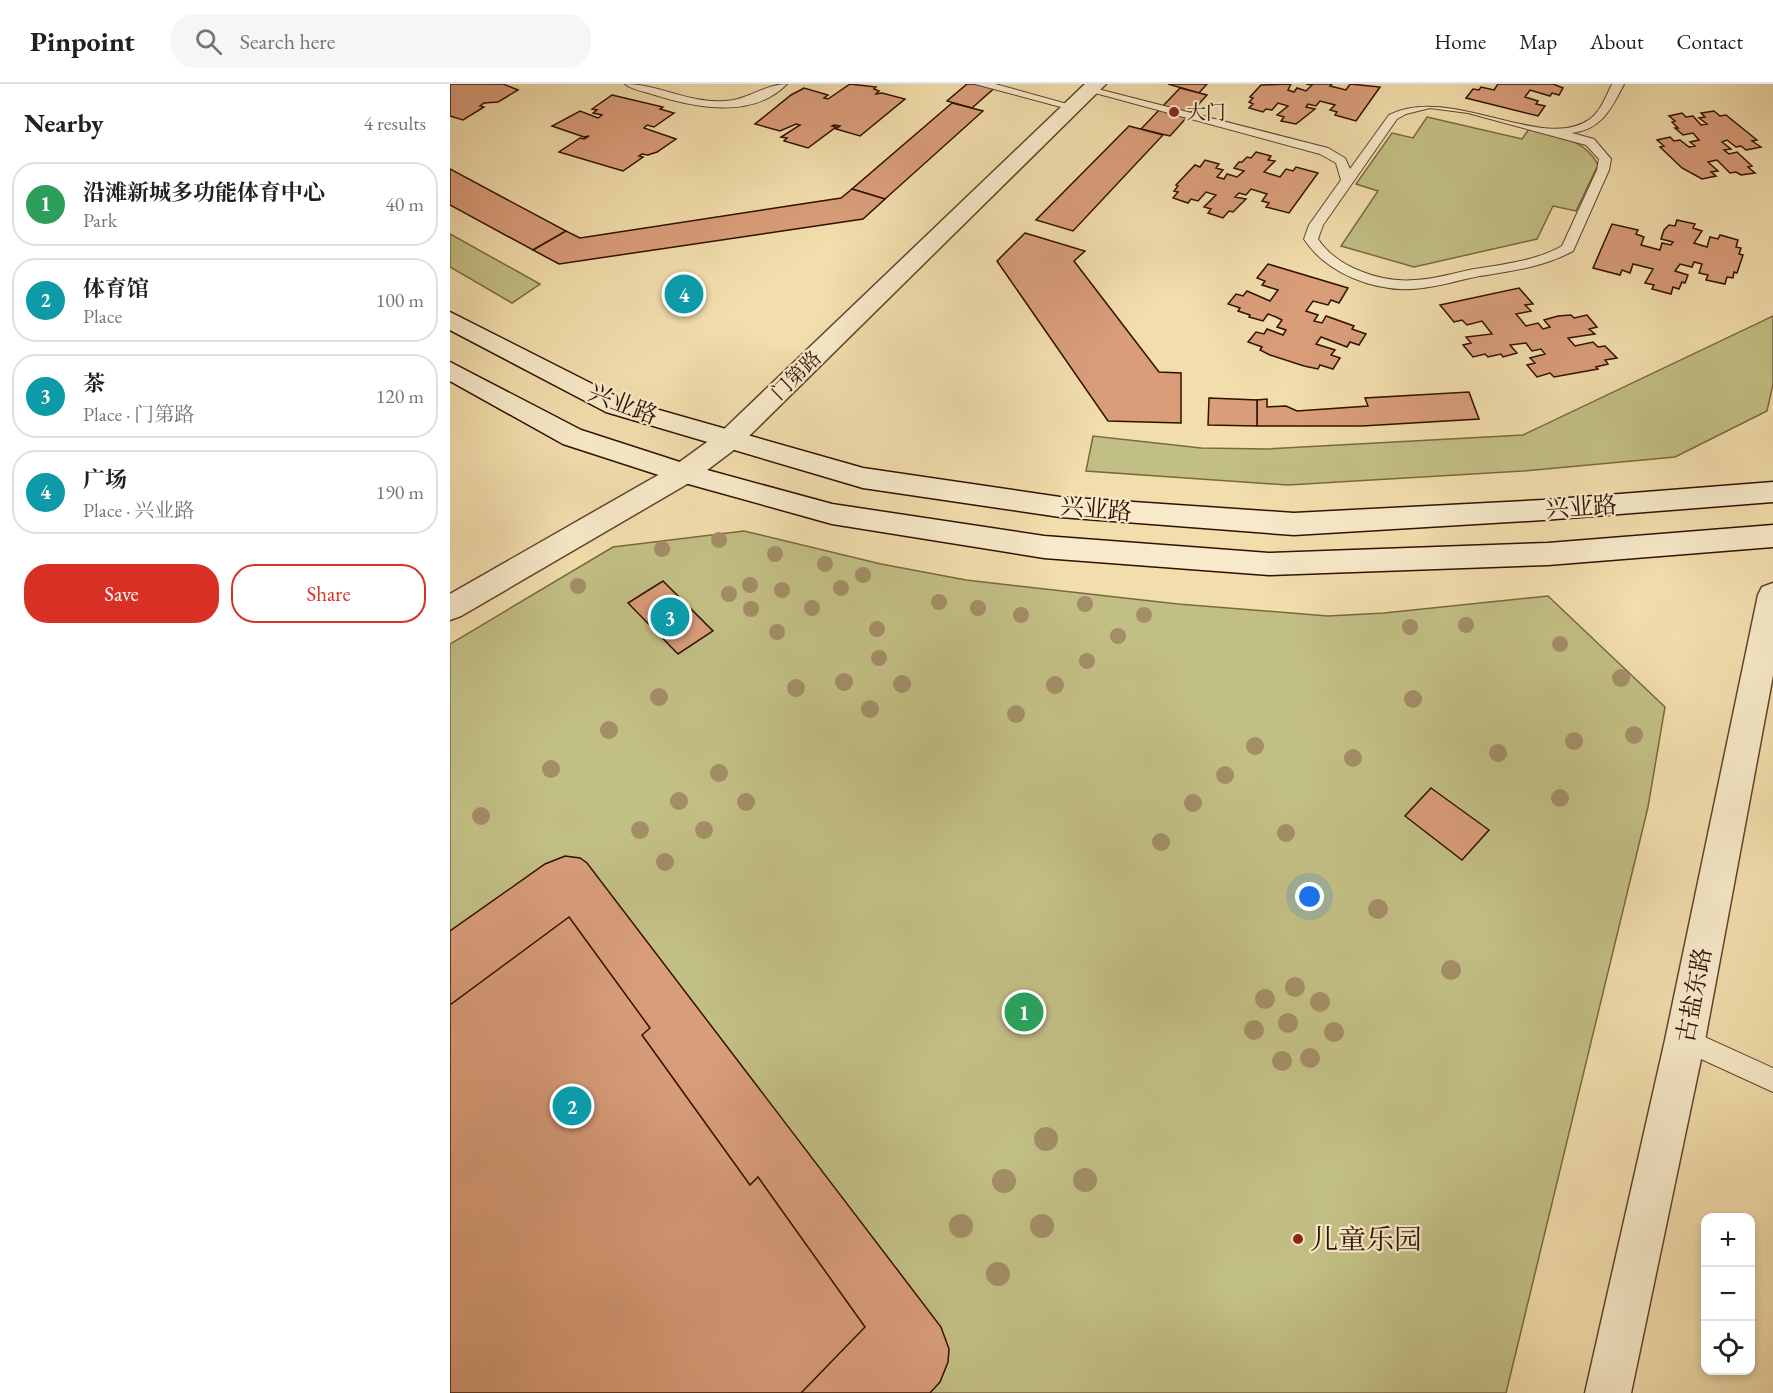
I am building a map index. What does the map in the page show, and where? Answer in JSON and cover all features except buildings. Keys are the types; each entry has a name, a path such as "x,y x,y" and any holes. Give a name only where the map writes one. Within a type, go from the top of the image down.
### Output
{"street":[{"name":"门第路","path":"450,608 684,473 730,439 1086,94"},
{"name":"兴业路","path":"450,320 615,405 863,478 1060,507 1294,524 1543,510 1773,492"},
{"name":"兴业路","path":"450,370 572,437 684,473 843,516 1044,547 1269,564 1548,554 1773,536"},
{"name":"古盐东路","path":"1608,1393 1685,1040 1773,596"}],"lane":[{"path":"631,84 698,104 722,106 754,101 781,84"},
{"path":"981,84 1086,94 1316,149 1341,161 1348,181"},
{"path":"1553,131 1591,127 1599,120 1618,84"},
{"path":"1430,105 1467,110 1590,142 1605,159 1591,200 1568,248 1557,255 1536,261 1410,286 1358,274 1334,264 1316,249 1311,239 1316,225 1378,137 1393,117 1402,111 1430,105"},
{"path":"1316,149 1353,149 1378,137"},
{"path":"1685,1040 1773,1080"}],"shaded area":[{"path":"1427,117 1522,139 1529,129 1559,136 1585,149 1598,165 1576,211 1553,206 1537,239 1414,267 1341,246 1378,191 1356,184 1392,133 1413,138"},
{"path":"450,234 540,284 512,303 450,267"},
{"path":"1773,316 1773,384 1767,411 1675,457 1523,471 1288,485 1086,471 1093,436 1201,448 1266,449 1523,435"},
{"path":"744,531 881,564 966,580 1178,604 1328,616 1384,613 1548,596 1665,707 1648,807 1506,1393 450,1393 450,644 613,547"}],"place":[{"name":"大门","path":"1174,112"},
{"name":"广场","path":"684,294"},
{"name":"茶","path":"670,617"},
{"name":"沿滩新城多功能体育中心","path":"1024,1012"},
{"name":"体育馆","path":"572,1106"},
{"name":"儿童乐园","path":"1298,1239"}]}
